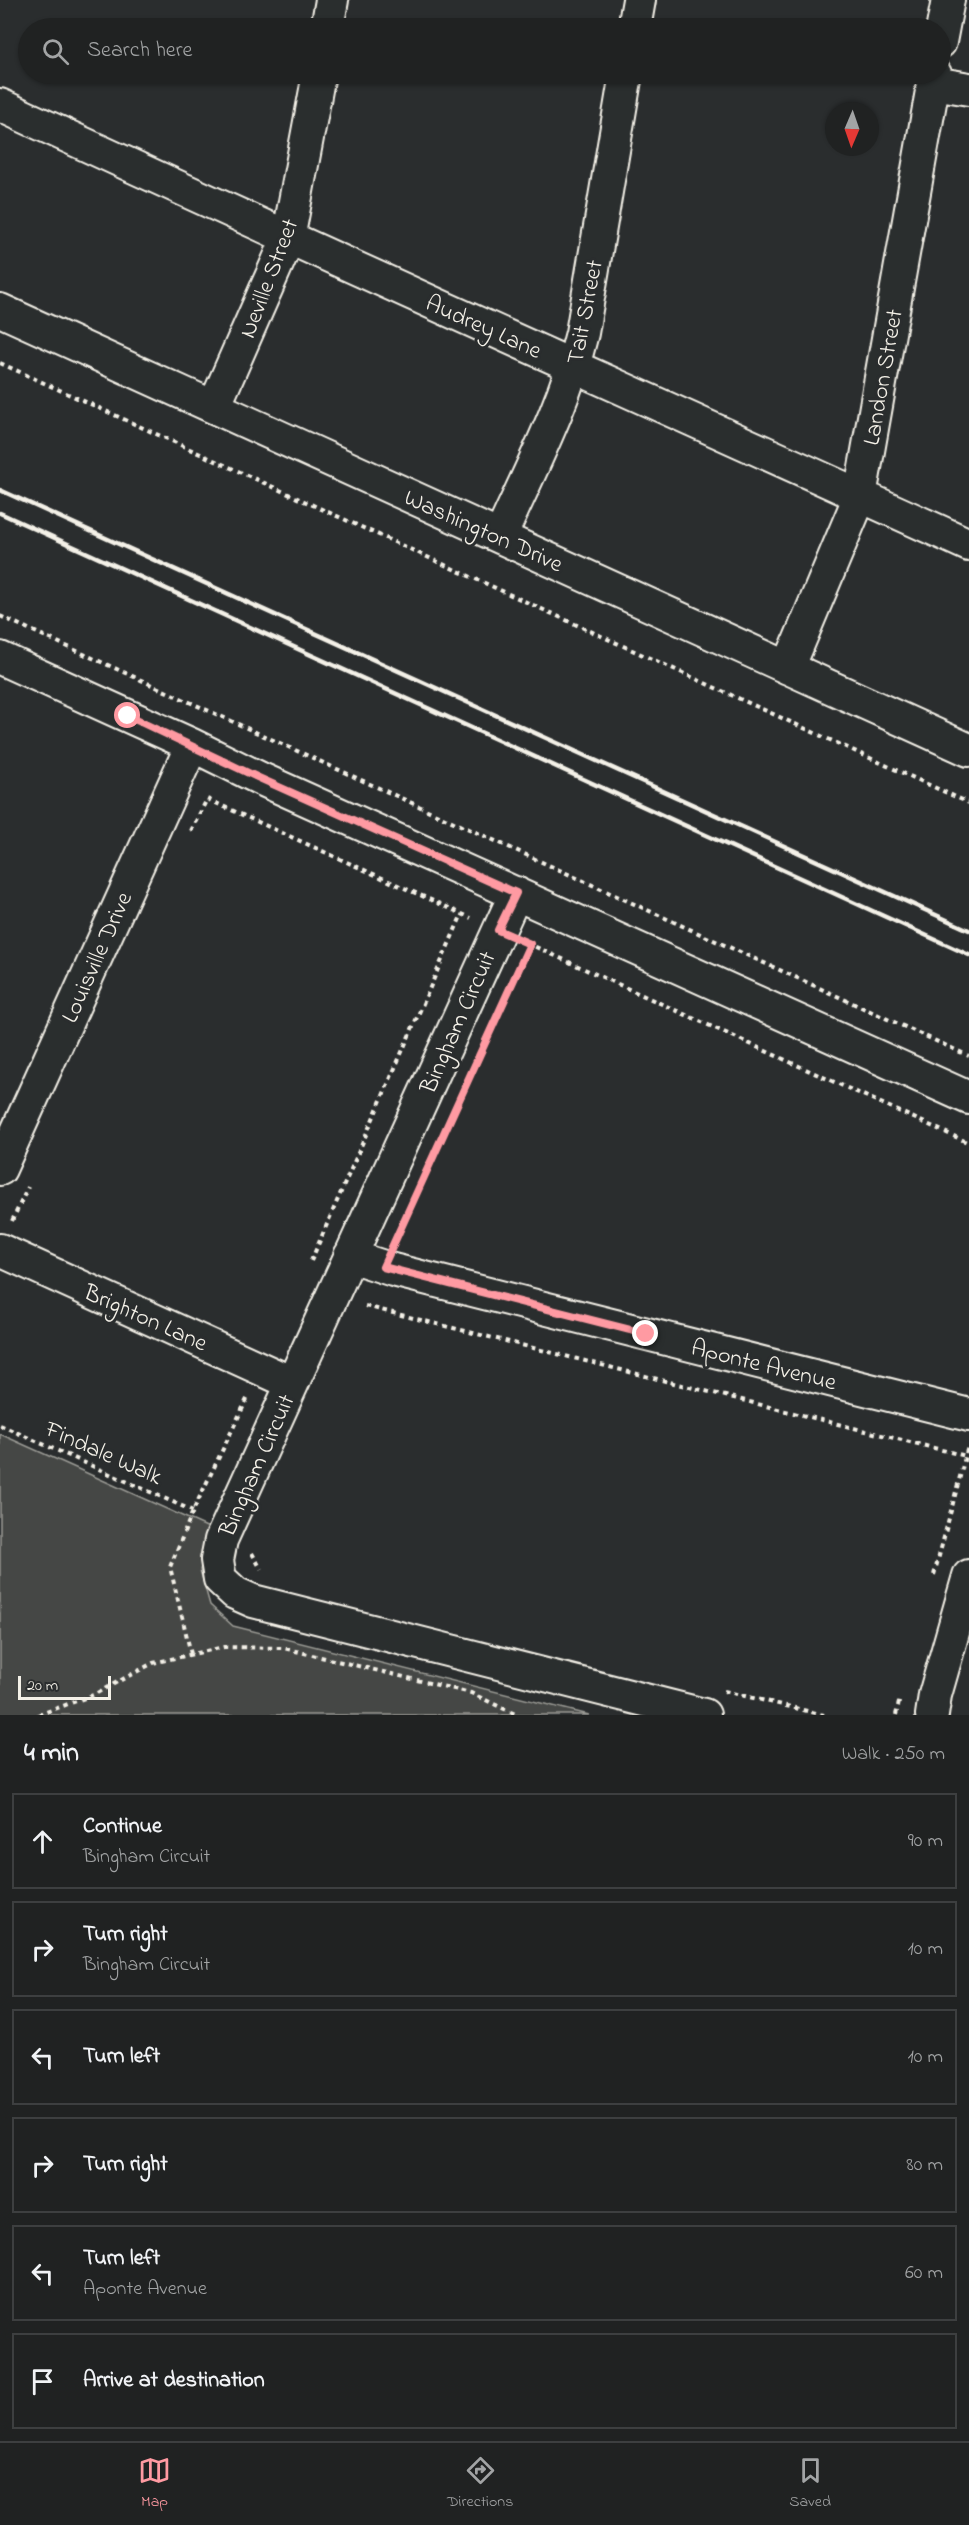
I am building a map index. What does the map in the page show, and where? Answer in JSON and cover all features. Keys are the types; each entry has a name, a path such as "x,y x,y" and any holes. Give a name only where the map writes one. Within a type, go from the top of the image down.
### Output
{"street":[{"path":"329,18 332,0"},
{"path":"636,18 639,0"},
{"path":"945,18 948,0"},
{"path":"951,83 969,89"},
{"name":"Neville Street","path":"214,407 288,239 317,84"},
{"name":"Tait Street","path":"500,537 564,394 574,365 582,333 624,84"},
{"name":"Landon Street","path":"788,668 860,496 933,84"},
{"name":"Audrey Lane","path":"0,105 288,239 574,365 969,545"},
{"name":"Washington Drive","path":"0,310 969,750"},
{"path":"0,658 259,778 969,1098"},
{"name":"Louisville Drive","path":"0,1168 192,745"},
{"name":"Bingham Circuit","path":"516,893 221,1540 217,1560 220,1579 235,1593 253,1601 713,1702"},
{"name":"Brighton Lane","path":"4,1240 292,1383"},
{"name":"Aponte Avenue","path":"350,1256 383,1267 969,1415"},
{"path":"932,1715 935,1695 969,1576"}],"path":[{"path":"0,363 969,803"},
{"path":"0,616 969,1056"},
{"path":"188,836 207,799 969,1143"},
{"path":"516,976 530,944"},
{"path":"4,1240 32,1178"},
{"path":"360,1317 383,1267"},
{"path":"365,1306 966,1456"},
{"name":"Findale Walk","path":"0,1425 192,1511"},
{"path":"251,1551 260,1569 272,1572"},
{"path":"38,1715 93,1695 153,1663 224,1647 282,1648 305,1653 471,1693 517,1715"},
{"path":"713,1702 824,1715"}],"shaded area":[{"path":"0,1434 211,1529 200,1570 210,1605 233,1626 589,1715 0,1715"}],"railway":[{"path":"0,490 969,930"},
{"path":"0,513 969,955"}],"route":[{"path":"128,716 259,778 516,893 498,930 530,944 383,1267 646,1334"}]}
